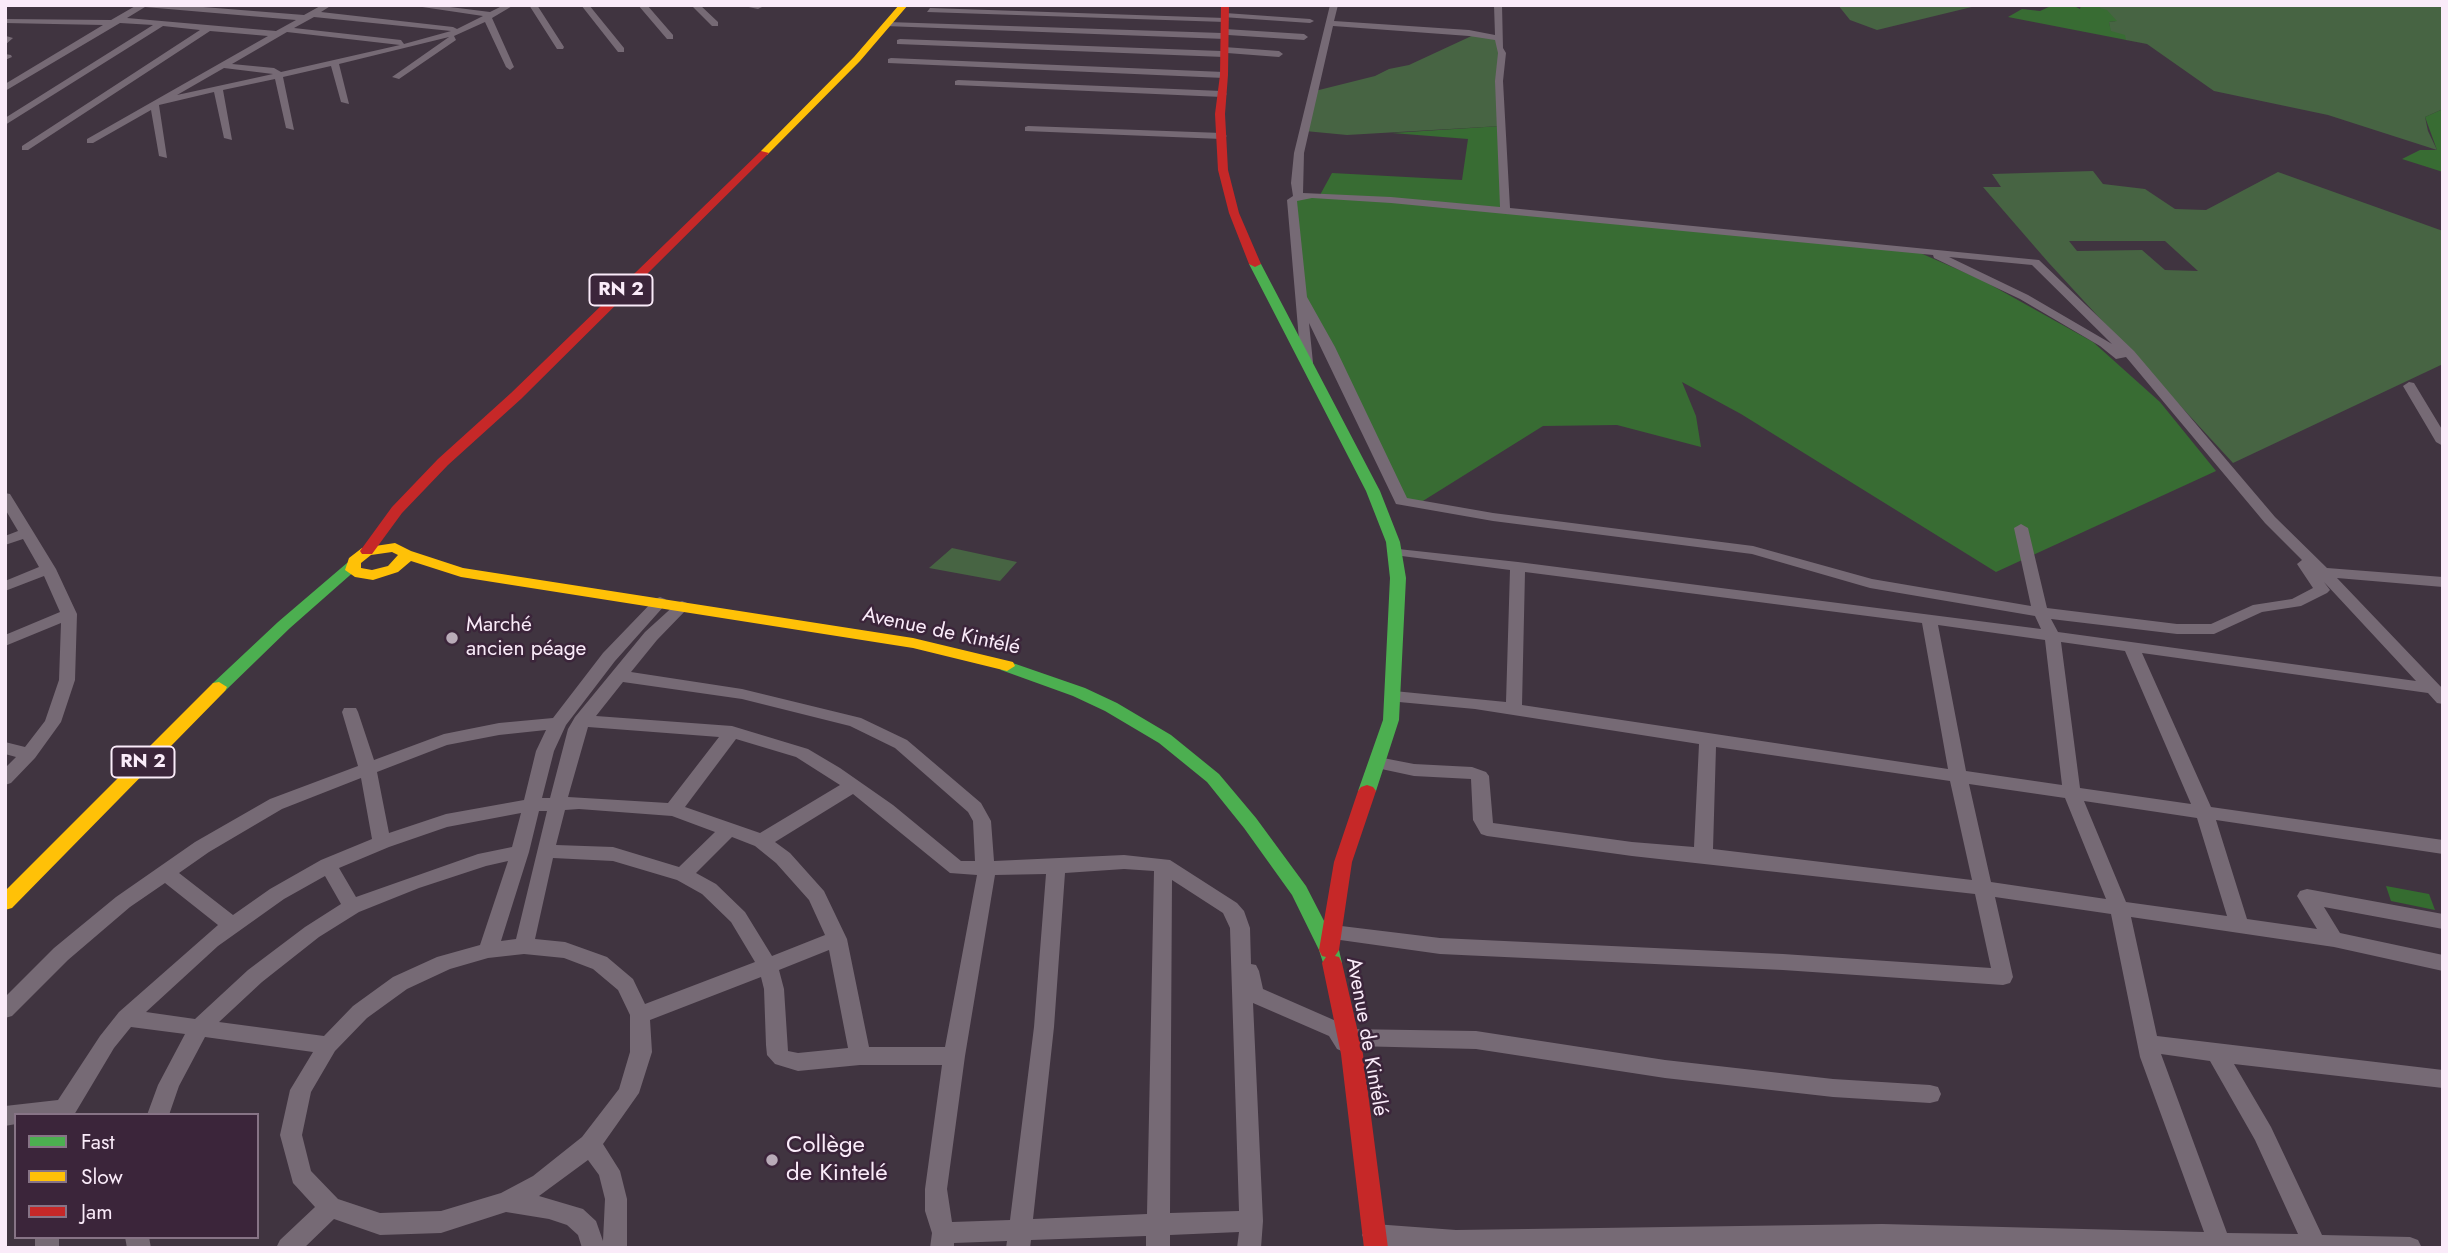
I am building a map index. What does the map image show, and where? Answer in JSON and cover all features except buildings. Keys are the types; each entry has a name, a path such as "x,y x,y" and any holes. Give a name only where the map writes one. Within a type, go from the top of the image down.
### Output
{"main road":[{"name":"RN 2","path":"356,570 356,559 367,551 392,517 464,442 516,396 730,187 857,59 904,5"},
{"path":"1225,30 1222,136 1226,181 1238,224 1246,246 1373,491 1394,551 1398,578 1391,720 1343,862 1331,941"},
{"path":"367,551 388,546 392,517"},
{"name":"Avenue de Kintélé","path":"388,546 400,548 405,554 461,572"},
{"path":"387,572 399,565 405,554"},
{"name":"RN 2","path":"5,903 116,788 284,625 356,570 387,572"},
{"name":"Avenue de Kintélé","path":"387,572 461,572 914,643 991,660 1111,707 1165,739 1192,758 1213,778 1250,823 1331,941 1350,1045 1375,1242"}],"street":[{"path":"5,88 144,5 317,12 464,30"},
{"path":"413,5 489,16"},
{"path":"396,76 464,30 510,5"},
{"path":"533,5 560,47"},
{"path":"585,5 621,50"},
{"path":"642,5 670,37"},
{"path":"695,5 715,23"},
{"path":"743,5 758,7"},
{"path":"1298,197 1296,183 1299,153 1334,5"},
{"path":"1498,5 1499,48 1502,53 1499,81 1505,211"},
{"path":"288,6 317,12"},
{"path":"930,10 1304,37"},
{"path":"90,141 317,12"},
{"path":"489,16 510,67"},
{"path":"5,20 117,21 281,32 413,45"},
{"path":"1454,32 1474,29 1500,20"},
{"path":"900,42 1225,30 1310,21"},
{"path":"1330,23 1499,38"},
{"path":"5,122 161,24"},
{"path":"888,24 1225,30 1279,54"},
{"path":"25,148 208,28"},
{"path":"154,103 413,45 464,30"},
{"path":"389,50 400,90"},
{"path":"891,61 1224,75"},
{"path":"334,62 346,102"},
{"path":"221,65 282,73"},
{"path":"282,73 291,128"},
{"path":"958,83 1222,94"},
{"path":"218,88 229,138"},
{"path":"154,103 164,156"},
{"path":"1028,129 1222,136"},
{"path":"1307,363 1293,200 1312,195 2035,262 2121,344 2281,531 2439,694"},
{"path":"1922,250 1988,278 2104,343 2171,402"},
{"path":"1302,299 1329,347 1401,501 1493,517 1753,550 1870,583 2005,608 2177,629 2214,629 2258,608 2296,603 2322,590 2281,531"},
{"path":"2409,386 2443,442"},
{"path":"5,497 48,569 69,614 67,680 53,722 29,754 5,779"},
{"path":"2021,528 2040,611 2052,636 2072,793 2120,909 2148,1043 2169,1114 2220,1243"},
{"path":"5,541 27,533"},
{"path":"1394,551 1929,619 2439,694"},
{"path":"1514,709 1518,566"},
{"path":"5,586 48,569"},
{"path":"2323,572 2443,582"},
{"path":"488,950 520,852 545,751 558,723 609,657 660,602"},
{"path":"524,946 545,851 581,720 651,636 682,606"},
{"path":"5,641 69,614"},
{"path":"1331,941 1783,962 2003,977 1958,776 1929,619"},
{"path":"2131,647 2204,812 2240,926"},
{"path":"618,676 742,694 855,722 901,744 975,808 982,821 983,855 987,869 954,1056 936,1189 943,1240 1018,1239 1158,1223 1251,1221"},
{"path":"1394,697 1475,703 1708,740 2443,847"},
{"path":"350,712 368,770 382,842"},
{"path":"581,720 732,732 802,753 887,810 957,868 1124,862 1163,865 1230,908 1237,916 1254,993 1335,1030 1350,1045 1476,1040 1665,1069 1833,1088 1930,1094"},
{"path":"5,1010 78,940 123,902 202,847 267,809 312,789 444,740 499,729 558,723"},
{"path":"673,810 732,732"},
{"path":"1703,855 1708,740"},
{"path":"5,748 29,754"},
{"path":"1378,763 1414,770 1472,773 1480,776 1482,820 1487,829 1632,849 1982,888 2334,939 2443,964"},
{"path":"762,841 853,786"},
{"path":"64,1112 126,1018 166,979 230,925 277,894 328,865 382,842 446,821 531,805 615,804 673,810 762,841 783,858 817,896 837,939 860,1056"},
{"path":"683,875 730,828"},
{"path":"545,851 613,854 683,875 709,889 738,917 768,966 774,989 778,1055 798,1062 860,1056 954,1056"},
{"path":"159,1113 169,1085 199,1028 255,976 312,932 352,907 412,883 485,859 520,852"},
{"path":"328,865 352,907"},
{"path":"1157,1248 1163,865"},
{"path":"1018,1239 1044,1027 1056,866"},
{"path":"165,873 201,899 230,925"},
{"path":"2334,939 2307,896 2443,922"},
{"path":"1240,928 1251,1221 1249,1248"},
{"path":"640,1015 837,939"},
{"path":"524,946 565,950 600,963 626,985 640,1015 641,1052 628,1093 590,1144 541,1183 506,1202 442,1222 380,1224 330,1207 301,1176 291,1135 301,1090 328,1045 360,1012 400,983 444,962 488,950 524,946"},
{"path":"126,1018 328,1045"},
{"path":"2148,1043 2217,1054 2443,1079"},
{"path":"2217,1054 2263,1134 2315,1246"},
{"path":"590,1144 610,1171 616,1199 615,1248"},
{"path":"506,1202 549,1209 575,1217 588,1229 593,1248"},
{"path":"288,1248 330,1207"},
{"path":"1375,1242 2220,1243 2410,1248"}],"shaded area":[{"path":"1838,5 1980,5 1877,30 1850,20"},
{"path":"2053,5 2072,5 2080,9 2081,5 2101,5 2100,8 2107,10 2117,21 2109,22 2111,31 2125,35 2126,40 2008,17 2022,9 2040,11"},
{"path":"2101,5 2443,5 2443,109 2425,117 2437,150 2328,115 2214,91 2147,44 2126,40 2110,31 2109,22 2116,21 2099,8"},
{"path":"1478,33 1499,38 1501,126 1347,135 1305,131 1315,91 1409,65"},
{"path":"2443,109 2443,172 2402,159 2420,150 2437,150 2425,117"},
{"path":"1501,126 1505,211 1918,252 1982,280 2093,342 2160,402 2216,471 1996,572 1741,414 1682,382 1696,416 1701,447 1617,425 1543,426 1418,504 1401,501 1302,299 1292,200 1320,195 1332,173 1462,180 1468,139 1392,133"},
{"path":"2093,171 2103,184 2145,189 2175,209 2206,210 2278,172 2443,231 2443,364 2233,463 2048,262 1983,187 2001,187 1992,174","holes":["2069,241 2165,241 2198,271 2165,270 2142,250 2077,251"]},
{"path":"952,548 1017,562 1000,581 929,568"},
{"path":"2386,886 2429,894 2435,910 2391,901"}],"traffic: fast":[{"path":"1255,264 1373,491 1393,542 1398,578 1391,720 1367,791"},
{"path":"219,687 284,625 352,566"},
{"path":"1007,666 1079,692 1111,707 1165,739 1213,778 1250,823 1299,891 1329,950 1332,963"}],"traffic: slow":[{"path":"764,153 857,59 904,5"},
{"path":"395,547 406,554 403,562 393,569 373,575 360,574 353,570 354,561 367,551 395,547"},
{"path":"406,554 461,572 913,643 1007,666"},
{"path":"5,903 219,687"}],"traffic: jam":[{"path":"1225,5 1224,75 1220,114 1223,170 1234,213 1255,264"},
{"path":"367,551 397,510 443,462 516,396 764,153"},
{"path":"1329,950 1343,862 1367,791"},
{"path":"1332,963 1352,1054 1376,1248"}],"place":[{"name":"Marché ancien péage","path":"452,638"},
{"name":"Collège de Kintelé","path":"772,1160"}]}
